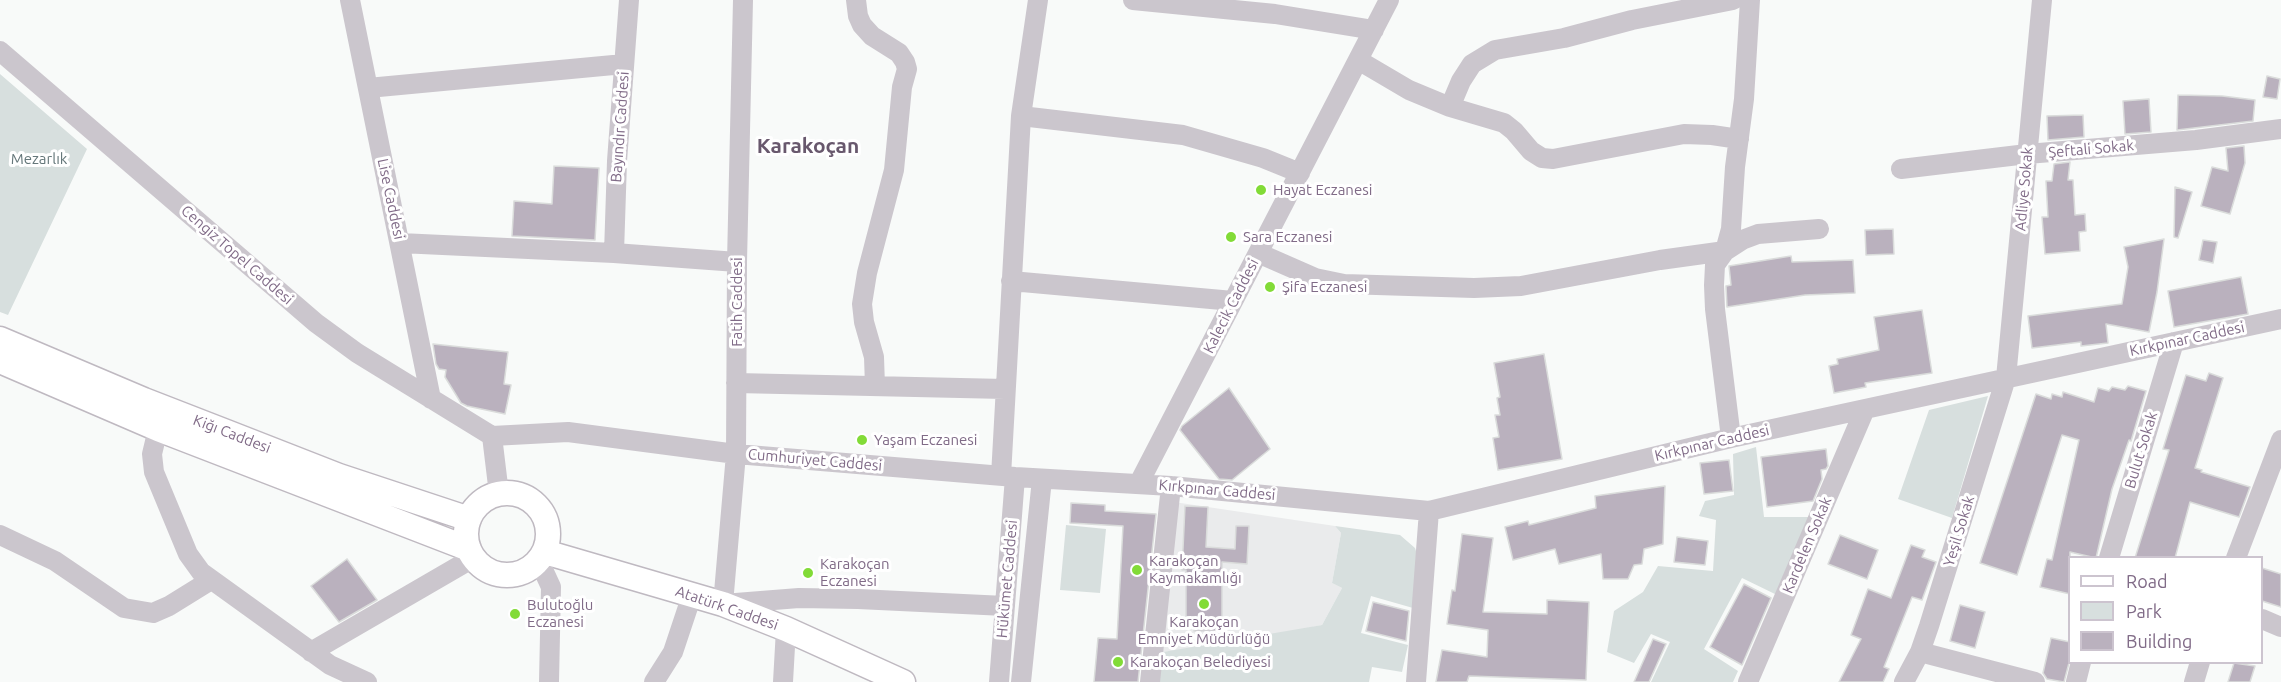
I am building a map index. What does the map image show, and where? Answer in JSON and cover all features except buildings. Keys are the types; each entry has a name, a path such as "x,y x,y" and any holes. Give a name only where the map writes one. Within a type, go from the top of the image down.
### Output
{"main road":[{"name":"Kiğı Caddesi","path":"0,339 144,400 339,476 468,519"},
{"path":"0,361 158,429 471,554 489,572 509,576 530,569 542,556 548,529 540,509 521,495 499,494 481,502 468,519 466,539 471,554"},
{"name":"Atatürk Caddesi","path":"542,556 723,604 786,628 903,682"}],"street":[{"name":"Lise Caddesi","path":"350,0 431,399"},
{"name":"Bayındır Caddesi","path":"614,253 617,161 629,0"},
{"name":"Fatih Caddesi","path":"723,604 736,454 737,262 743,0"},
{"path":"856,0 862,26 872,36 899,53 906,62 907,69 902,87 894,170 867,273 862,304 864,322 874,357 875,386"},
{"name":"Hükümet Caddesi","path":"999,682 1005,606 1008,476 1005,389 1011,281 1021,116 1038,0"},
{"path":"1133,0 1275,14 1374,30"},
{"name":"Kalecik Caddesi","path":"1139,483 1389,0"},
{"path":"1450,107 1461,81 1472,64 1495,50 1563,38 1632,20 1733,0"},
{"path":"1731,438 1714,285 1715,266 1725,251 1731,229 1744,99 1750,0"},
{"name":"Adliye Sokak","path":"2006,378 2042,0"},
{"name":"Cengiz Topel Caddesi","path":"0,51 316,323 357,353 492,436"},
{"path":"1358,60 1409,90 1450,107 1504,123 1531,151 1542,158 1553,159 1684,135 1712,135 1739,139"},
{"path":"368,88 624,64"},
{"path":"1021,116 1183,135 1263,158 1300,173"},
{"name":"Şeftali Sokak","path":"1901,169 2028,154 2196,140 2281,129"},
{"path":"1258,253 1315,278 1344,284 1474,288 1521,286 1725,251 1742,240 1758,234 1819,229"},
{"path":"400,243 614,253 737,262"},
{"path":"1011,281 1233,301"},
{"name":"Kırkpınar Caddesi","path":"1139,483 1429,511 1731,438 2281,319"},
{"name":"Bulut Sokak","path":"2110,556 2174,342"},
{"name":"Yeşil Sokak","path":"1904,682 1920,652 2006,378"},
{"path":"736,383 1005,389"},
{"name":"Kardelen Sokak","path":"1748,682 1865,409"},
{"path":"158,429 152,454 154,472 188,554 201,572 330,665 367,682"},
{"name":"Cumhuriyet Caddesi","path":"492,436 568,432 736,454 1008,476 1139,483"},
{"path":"492,436 499,494"},
{"path":"2237,556 2281,440"},
{"path":"1021,682 1042,478"},
{"path":"1150,682 1171,486"},
{"path":"1416,682 1429,511"},
{"path":"0,535 55,561 124,608 153,613 170,606 211,580"},
{"path":"311,652 471,554"},
{"path":"542,556 551,587 549,682"},
{"path":"654,682 673,652 692,595"},
{"path":"723,604 799,598 1005,606"},
{"path":"2263,619 2281,627"},
{"path":"783,682 786,628"},
{"path":"1920,652 2035,682"},
{"path":"2076,682 2081,664"},
{"path":"2193,682 2200,664"}],"shaded area":[{"path":"1174,502 1335,526 1341,533 1332,583 1342,588 1322,625 1227,645 1163,652"}],"green space":[{"name":"Mezarlık","path":"0,74 87,149 8,315 0,312"},
{"path":"1988,396 1952,518 1898,499 1929,410"},
{"path":"1756,447 1764,517 1811,517 1777,595 1742,578 1704,649 1738,671 1733,682 1651,682 1670,642 1651,634 1634,663 1607,652 1614,611 1643,592 1658,566 1713,571 1716,520 1699,516 1705,501 1734,495 1733,454"},
{"path":"1066,525 1106,529 1100,593 1060,590"},
{"path":"1335,526 1400,535 1415,548 1418,557 1413,608 1371,596 1361,633 1408,645 1402,672 1372,667 1369,682 1157,682 1163,652 1322,625 1342,588 1332,583 1341,533"}],"place":[{"name":"Hayat Eczanesi","path":"1261,190"},
{"name":"Sara Eczanesi","path":"1231,237"},
{"name":"Şifa Eczanesi","path":"1270,287"},
{"name":"Yaşam Eczanesi","path":"862,440"},
{"name":"Karakoçan Kaymakamlığı","path":"1137,570"},
{"name":"Karakoçan Eczanesi","path":"808,573"},
{"name":"Karakoçan Emniyet Müdürlüğü","path":"1204,604"},
{"name":"Bulutoğlu Eczanesi","path":"515,614"},
{"name":"Karakoçan Belediyesi","path":"1118,662"}],"district":[{"name":"Karakoçan","path":"808,146"}]}
